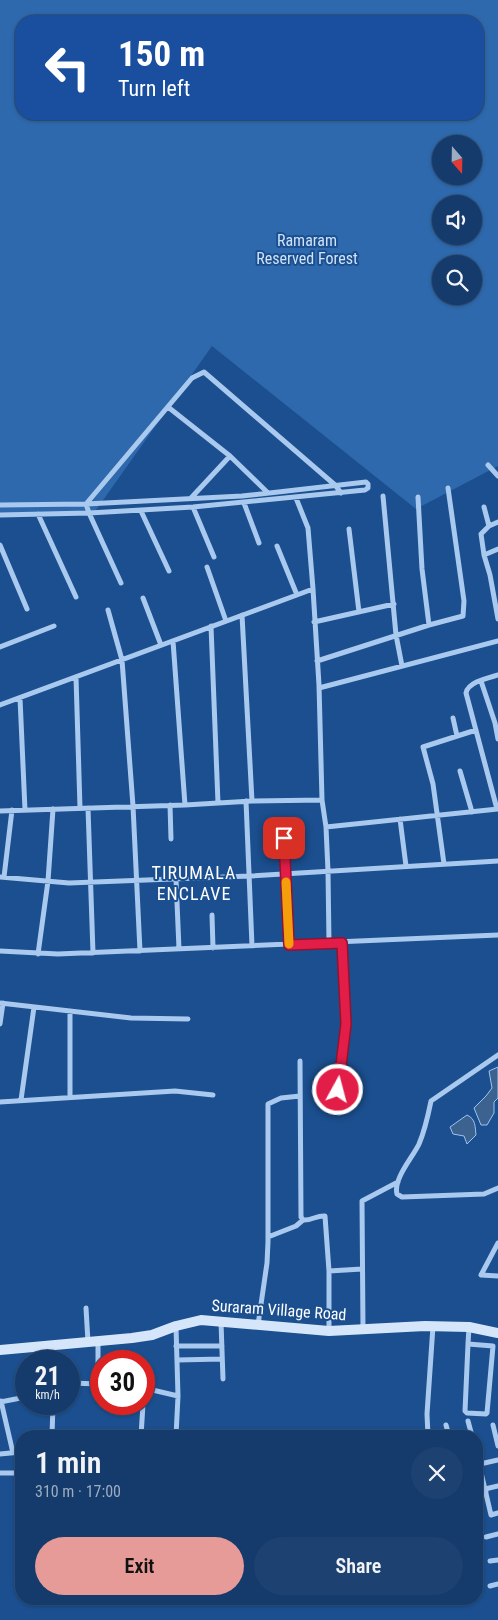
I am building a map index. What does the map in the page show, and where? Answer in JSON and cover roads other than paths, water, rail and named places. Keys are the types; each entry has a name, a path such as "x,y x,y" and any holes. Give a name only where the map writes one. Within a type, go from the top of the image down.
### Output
{"main road":[{"name":"Suraram Village Road","path":"0,1350 152,1334 201,1320 329,1331 434,1326 468,1327 498,1332"}],"street":[{"path":"86,504 192,378 204,372 341,492"},
{"path":"168,407 230,456 267,492"},
{"path":"191,498 230,456"},
{"path":"488,465 498,476"},
{"path":"0,505 86,504 242,496 366,482 368,484 368,488 365,490 244,503 140,511 0,515"},
{"path":"316,661 396,635 464,616 464,601 448,488"},
{"path":"383,496 396,635 402,666"},
{"path":"418,497 422,569 429,625"},
{"path":"296,498 308,528 319,688 322,800 326,827 330,943"},
{"path":"244,503 259,543"},
{"path":"86,504 88,513 121,584"},
{"path":"193,507 214,557"},
{"path":"484,507 489,526"},
{"path":"140,511 169,571"},
{"path":"38,514 76,597"},
{"path":"498,522 489,526 481,534 498,618"},
{"path":"349,529 359,612"},
{"path":"0,545 28,609"},
{"path":"277,546 297,594"},
{"path":"484,555 498,549"},
{"path":"207,566 226,621"},
{"path":"0,705 312,589"},
{"path":"143,598 161,645"},
{"path":"314,622 394,604"},
{"path":"108,610 122,660 133,806 135,880 140,951"},
{"path":"242,615 252,946"},
{"path":"0,647 54,626"},
{"path":"211,626 218,802"},
{"path":"173,641 185,805"},
{"path":"319,688 498,641"},
{"path":"326,827 498,809 466,690 470,686 498,674"},
{"path":"76,677 80,808"},
{"path":"481,681 495,723 498,739"},
{"path":"20,698 25,810"},
{"path":"453,718 457,736"},
{"path":"444,864 433,784 423,746 476,730"},
{"path":"460,771 472,812"},
{"path":"0,811 185,805 218,802 322,800"},
{"path":"170,805 171,839"},
{"path":"88,808 93,953"},
{"path":"38,954 48,881 53,809"},
{"path":"12,810 2,877 69,883 250,876 498,861"},
{"path":"400,819 406,866"},
{"path":"284,838 289,945"},
{"path":"176,879 179,949"},
{"path":"212,915 213,948"},
{"path":"0,951 38,954 93,953 498,935"},
{"path":"338,1090 346,1024 342,943"},
{"path":"0,1024 2,1003 131,1018 188,1019"},
{"path":"21,1100 34,1007"},
{"path":"70,1011 70,1097"},
{"path":"498,1055 431,1102 418,1144 398,1182 396,1190 397,1194 402,1196 484,1194 498,1188"},
{"path":"300,1062 301,1216 303,1220"},
{"path":"0,1102 175,1091 214,1095"},
{"path":"258,1325 267,1264 268,1104 273,1100 300,1096"},
{"path":"363,1330 362,1201 398,1182"},
{"path":"268,1237 296,1226 303,1220 321,1215 326,1216 329,1271 329,1331"},
{"path":"498,1243 482,1275 498,1276"},
{"path":"329,1271 362,1270"},
{"path":"86,1308 94,1350"},
{"path":"221,1321 223,1379"},
{"path":"176,1326 178,1396 176,1430"},
{"path":"428,1430 427,1414 434,1326"},
{"path":"468,1327 466,1412 486,1414 488,1413 494,1348 491,1345 468,1344"},
{"path":"176,1346 222,1346"},
{"path":"177,1360 222,1359"},
{"path":"155,1391 178,1396"},
{"path":"0,1454 13,1453 0,1402 15,1399"},
{"path":"52,1430 53,1415"},
{"path":"141,1430 142,1415"},
{"path":"468,1422 470,1430"},
{"path":"446,1425 447,1430"},
{"path":"493,1425 498,1446"},
{"path":"483,1463 498,1460"},
{"path":"0,1474 15,1474"},
{"path":"483,1478 491,1514 498,1513"},
{"path":"483,1492 498,1486"},
{"path":"486,1537 498,1534"},
{"path":"490,1561 498,1560"},
{"path":"490,1586 498,1584"}],"district":[{"name":"TIRUMALA ENCLAVE","path":"194,882"}],"park label":[{"name":"Ramaram Reserved Forest","path":"307,249"}]}
